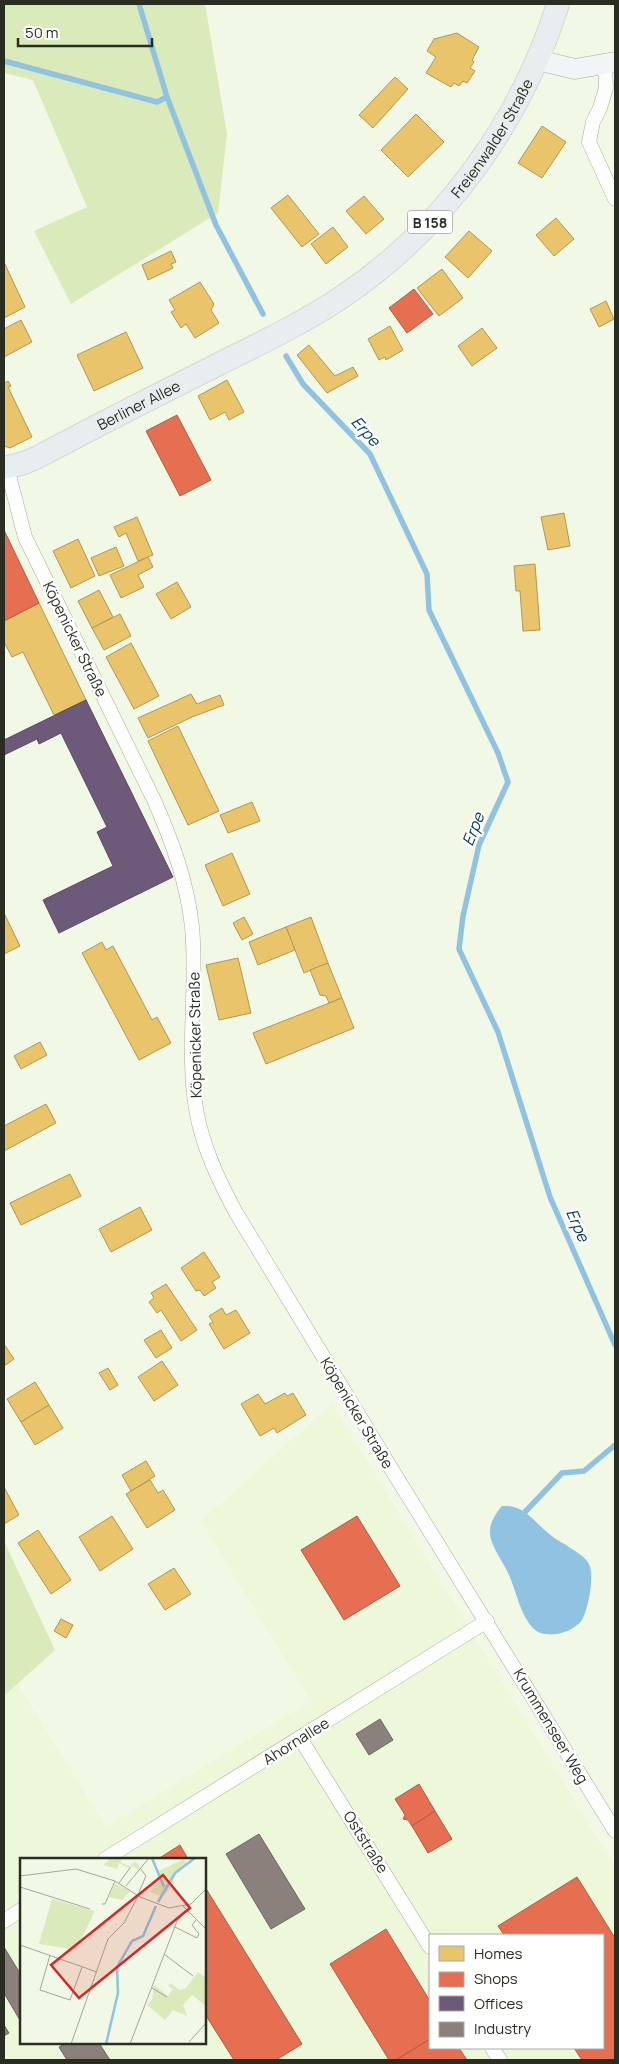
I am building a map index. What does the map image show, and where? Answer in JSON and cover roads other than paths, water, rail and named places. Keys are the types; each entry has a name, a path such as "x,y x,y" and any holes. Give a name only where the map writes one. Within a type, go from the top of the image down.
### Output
{"main road":[{"name":"Freienwalder Straße","path":"272,337 342,297 374,273 425,227 446,204 483,157 519,98 537,60 558,4"},
{"path":"537,60 575,69 610,63"},
{"name":"Berliner Allee","path":"6,468 38,457 272,337"}],"street":[{"path":"610,63 606,88 600,108 593,122 589,142 615,199"},
{"name":"Köpenicker Straße","path":"6,468 25,537 154,800 167,828 182,873 194,950 192,1065 194,1094 202,1134 214,1168 235,1211 392,1470 487,1621"},
{"name":"Ahornallee","path":"107,1858 487,1621"},
{"name":"Krummenseer Weg","path":"487,1621 615,1832"},
{"name":"Oststraße","path":"300,1738 429,1945"},
{"path":"4,1921 20,1911"},
{"path":"493,2049 500,2060"}],"water":[{"path":"502,1506 510,1506 522,1510 551,1536 582,1556 589,1564 591,1569 590,1592 582,1620 578,1625 559,1634 545,1634 534,1629 529,1623 524,1615 509,1574 490,1536 492,1523"}],"waterway":[{"name":"Erpe","path":"139,4 167,97 216,225 263,314"},
{"path":"4,61 157,102 167,97"},
{"name":"Erpe","path":"286,356 303,384 370,454 427,574 429,610 498,753 508,782 479,845 463,916 459,949 498,1032 550,1197 615,1345"},
{"path":"525,1512 562,1473 584,1471 615,1445"}]}
